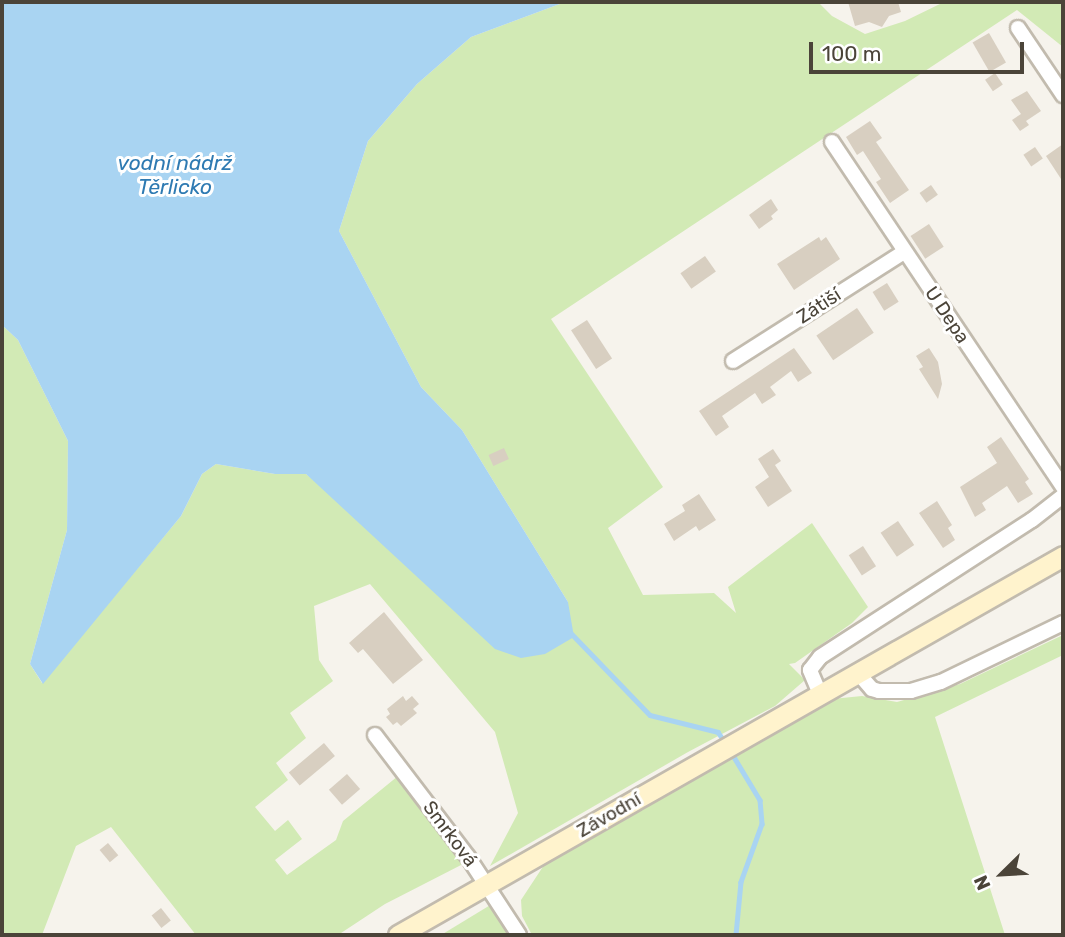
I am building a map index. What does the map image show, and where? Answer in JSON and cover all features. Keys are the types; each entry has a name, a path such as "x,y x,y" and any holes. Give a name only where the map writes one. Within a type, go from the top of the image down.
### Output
{"main road":[{"name":"Závodní","path":"398,935 1063,556"}],"street":[{"path":"1018,28 1063,95"},
{"name":"U Depa","path":"832,142 1063,487"},
{"name":"Zátiší","path":"733,361 904,252"},
{"path":"820,694 810,670 820,657 1032,520 1063,496"},
{"path":"858,673 872,689 911,691 941,682 1063,623"},
{"name":"Smrková","path":"375,736 487,884 519,935"}],"green space":[{"path":"565,2 818,2 832,16 865,34 905,21 944,2 1063,2 1063,47 1017,10 551,319 663,487 608,528 643,595 714,593 736,613 728,587 812,523 868,607 852,623 795,663 789,664 805,680 775,706 688,752 490,866 518,813 495,732 370,584 314,606 319,660 333,681 290,713 306,738 276,763 288,780 255,807 275,831 288,820 302,839 275,860 287,875 336,840 343,821 398,776 465,863 385,904 338,935 196,935 111,827 76,846 42,935 2,935 2,325 18,340 68,441 67,530 30,664 42,683 181,516 202,474 216,464 275,474 306,474 334,497 568,602 462,430 421,387 339,231 368,141 417,84 471,37"},
{"path":"1063,635 1063,655 935,717 1005,935 532,935 522,916 521,900 546,862 832,699 862,696 897,702 960,684"},
{"path":"492,904 513,935 441,935"}],"water":[{"name":"vodní nádrž Těrlicko","path":"2,2 565,2 471,37 417,84 368,141 339,231 421,387 462,430 568,602 574,637 545,654 521,658 495,649 306,474 275,474 216,464 202,474 181,516 43,684 30,664 67,530 68,441 18,340 2,325"}],"building":[{"path":"848,2 898,2 901,12 889,16 882,27 869,22 855,26"},
{"path":"989,33 1006,62 990,72 973,42"},
{"path":"995,73 1003,85 993,91 985,80"},
{"path":"1027,91 1041,111 1026,121 1029,125 1020,131 1012,120 1021,114 1011,100"},
{"path":"870,121 882,138 876,142 909,190 890,203 876,182 881,179 863,151 857,155 846,137"},
{"path":"1063,144 1063,182 1046,156"},
{"path":"1035,147 1043,159 1031,166 1023,155"},
{"path":"931,185 938,195 926,203 920,193"},
{"path":"771,199 778,210 771,216 773,219 759,229 749,215"},
{"path":"929,224 944,247 925,259 911,236"},
{"path":"819,237 821,241 826,237 840,259 794,290 777,264"},
{"path":"705,256 716,272 691,289 680,273"},
{"path":"887,283 899,302 884,311 873,292"},
{"path":"857,308 874,333 833,360 816,335"},
{"path":"587,320 612,359 596,369 571,330"},
{"path":"794,348 812,373 798,382 791,371 770,387 776,395 762,404 755,393 722,416 729,427 716,436 699,411"},
{"path":"929,348 938,362 942,384 938,399 919,369 923,367 916,356"},
{"path":"1001,437 1029,479 1025,482 1033,494 1018,503 1007,486 982,503 986,510 975,517 960,487 997,463 987,447"},
{"path":"504,448 509,459 493,466 488,455"},
{"path":"773,449 781,461 775,465 792,491 768,507 755,487 769,477 758,459"},
{"path":"699,494 716,520 699,531 696,526 674,541 664,524 685,511 682,505"},
{"path":"937,501 952,525 948,528 955,540 943,548 919,513"},
{"path":"898,521 914,545 897,557 881,533"},
{"path":"863,546 876,566 862,575 849,555"},
{"path":"384,612 423,660 393,684 363,649 358,653 349,643"},
{"path":"403,696 406,701 412,696 419,704 413,709 417,713 401,726 397,722 393,725 386,717 390,714 387,709"},
{"path":"324,743 335,756 300,786 289,773"},
{"path":"347,774 360,789 342,805 329,790"},
{"path":"108,843 118,855 110,862 100,850"},
{"path":"161,908 171,921 161,928 152,915"}],"waterway":[{"path":"572,634 650,715 718,732 725,742"},
{"path":"731,752 760,800 762,824 741,882 736,935"}]}
